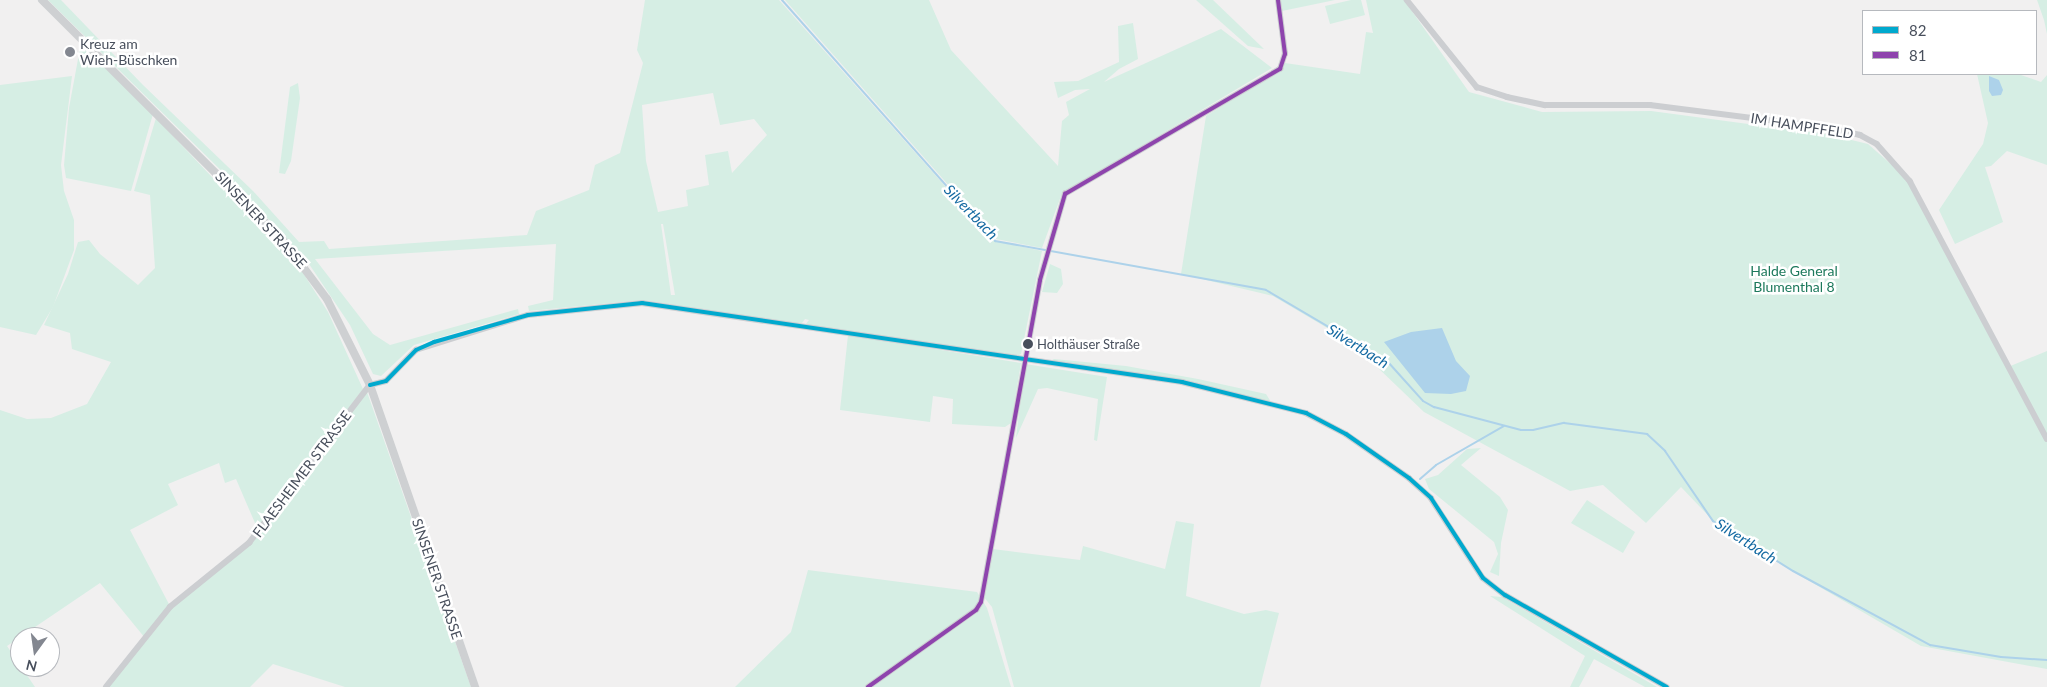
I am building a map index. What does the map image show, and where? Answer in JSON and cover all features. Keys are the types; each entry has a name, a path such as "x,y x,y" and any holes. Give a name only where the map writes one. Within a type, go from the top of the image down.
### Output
{"main road":[{"name":"SINSENER STRASSE","path":"42,0 283,240 338,315 370,385 476,687"}],"street":[{"path":"868,687 976,610 981,602 1024,360 1045,258 1069,191 1280,68 1285,54 1278,0"},
{"name":"IM HAMPFFELD","path":"1407,0 1477,87 1545,106 1650,105 1823,127 1860,135 1877,144 1910,181 2047,439"},
{"path":"370,385 386,381 416,350 434,342 528,315 642,303 1182,382 1306,414 1338,430 1410,478 1431,498 1483,578 1505,595 1667,687"},
{"name":"FLAESHEIMER STRASSE","path":"106,687 170,607 249,543 370,385"}],"green space":[{"path":"48,0 61,0 143,85 253,191 299,242 324,241 329,249 527,235 536,211 589,190 595,165 620,153 643,63 637,50 645,0 779,0 994,241 1042,251 1021,354 1015,357 805,325 809,320 805,319 802,323 791,323 643,300 529,311 528,306 553,300 556,244 315,259 373,334 390,345 518,309 519,314 414,345 381,376 373,374 350,325 307,261 244,193","holes":["713,93 720,125 754,119 767,135 732,173 728,151 705,155 709,185 686,190 688,206 658,212 646,161 642,105","661,224 663,224 675,295 671,295"]},
{"path":"785,0 929,0 951,50 1058,166 1062,121 1069,115 1066,102 1090,89 1075,90 1058,98 1054,82 1078,81 1119,62 1118,26 1133,23 1138,59 1119,69 1104,82 1221,29 1272,68 1068,190 1061,196 1042,248 996,239"},
{"path":"1196,0 1213,0 1264,49 1248,46"},
{"path":"1280,0 1335,0 1282,11"},
{"path":"1351,0 1361,0 1365,15 1330,24 1325,6"},
{"name":"Halde General Blumenthal 8","path":"1366,0 1404,0 1469,92 1542,112 1651,111 1831,135 1868,144 1909,180 2008,367 2047,351 2047,669 1921,646 1722,530 1681,487 1646,523 1603,485 1570,491 1424,412 1351,342 1273,296 1181,274 1206,116 1277,72 1285,63 1360,74 1366,32 1373,33"},
{"path":"2037,0 2047,0 2047,34 2044,20"},
{"path":"81,43 153,114 131,191 66,178 64,165 69,108"},
{"path":"1977,75 2021,75 2041,82 2047,75 2047,165 2007,151 1991,166 1985,167 2003,222 1955,244 1939,210 1983,144 1988,123"},
{"path":"72,76 61,165 64,191 74,220 74,250 53,307 36,335 0,327 0,85"},
{"path":"298,83 300,98 291,161 285,174 279,173 290,87"},
{"path":"156,118 303,273 328,312 363,389 258,530 236,479 225,483 219,463 168,484 178,505 130,530 170,606 145,638 100,583 35,627 10,627 10,644 7,646 10,650 10,677 28,677 35,687 0,687 0,410 27,419 51,418 87,404 111,362 72,349 70,333 44,325 68,274 78,242 89,240 100,254 138,285 155,268 150,195 134,191"},
{"path":"1050,264 1061,269 1063,284 1057,293 1042,292"},
{"path":"848,335 1021,363 1011,423 1005,427 952,424 953,399 933,396 930,422 840,410"},
{"path":"1054,359 1126,366 1198,379 1266,394 1271,402 1169,377 1048,362"},
{"path":"1025,364 1107,377 1097,441 1094,440 1098,399 1047,388 1038,389 1016,438"},
{"path":"367,392 471,687 345,687 273,664 250,687 108,687 171,608 250,543"},
{"path":"1481,448 1461,465 1500,497 1508,510 1501,543 1499,576 1490,572 1498,554 1494,542 1429,489 1425,479 1438,475 1467,449"},
{"path":"1587,500 1635,532 1623,553 1571,523"},
{"path":"1176,521 1194,524 1186,596 1244,614 1266,610 1279,613 1260,687 1014,687 992,607 983,596 993,549 1080,560 1083,546 1165,569"},
{"path":"808,570 977,592 987,608 1011,687 735,687 791,632"},
{"path":"1490,596 1502,597 1657,687 1645,687 1594,659 1579,687 1570,687 1585,656"}],"water":[{"path":"1989,76 1999,80 2003,90 2001,95 1992,96 1989,91"},
{"path":"1442,328 1456,361 1470,376 1466,391 1451,394 1425,393 1384,342 1411,332"}],"waterway":[{"name":"Silvertbach","path":"782,0 995,241 1266,290 1388,362 1423,401 1434,407 1521,430 1533,430 1564,423 1647,434 1665,451 1713,521 1793,571 1930,645 2001,657 2047,660"},
{"path":"1420,479 1436,465 1504,426"}],"transit line":[{"name":"81","path":"868,687 976,610 981,602 1040,280 1065,194 1280,69 1285,54 1278,0"},
{"name":"82","path":"370,385 386,381 416,350 434,342 528,315 642,303 1182,382 1306,413 1346,434 1409,478 1431,498 1483,578 1505,595 1667,687"}],"place":[{"name":"Kreuz am Wieh-Büschken","path":"70,52"},
{"name":"Holthäuser Straße","path":"1028,344"}]}
